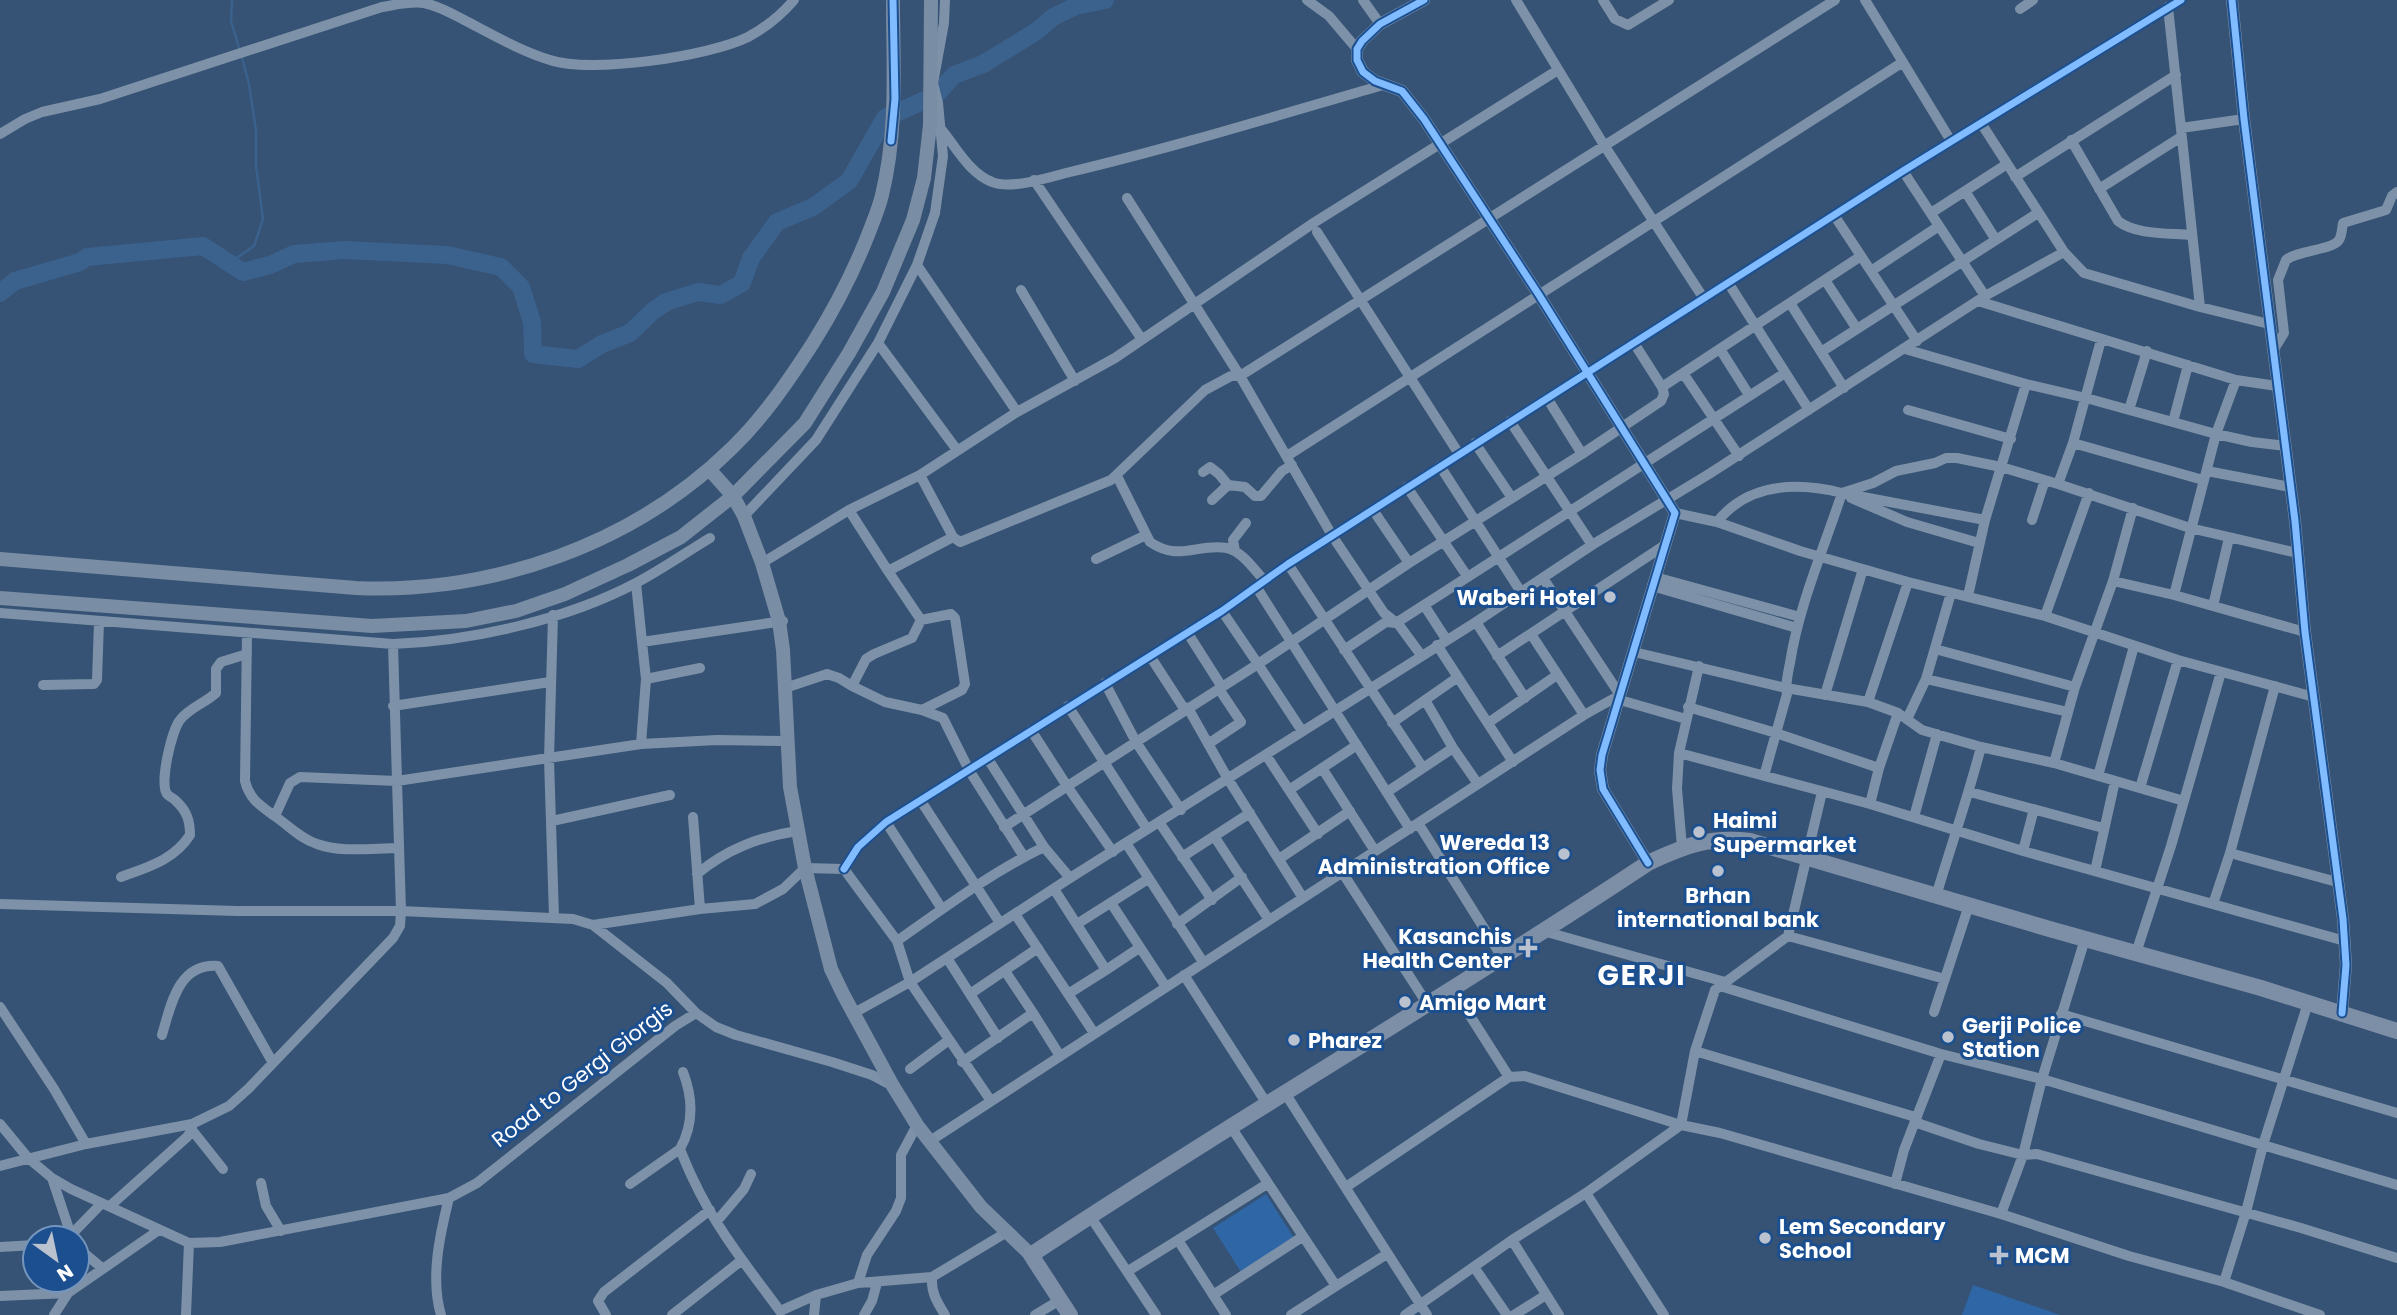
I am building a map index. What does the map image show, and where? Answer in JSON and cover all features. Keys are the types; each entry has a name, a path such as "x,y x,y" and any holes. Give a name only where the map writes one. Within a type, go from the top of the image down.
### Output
{"main road":[{"path":"0,559 356,588 438,586 518,569 593,543 624,528 664,503 709,469 763,415 834,309 856,267 882,196 891,141 895,99 893,0"},
{"path":"0,598 372,626 466,621 565,594 681,537 733,496 805,423 883,292 913,220 935,127 931,77 931,0"},
{"path":"709,469 733,496 744,516 781,621 790,787 805,869 831,969 893,1086 917,1125 981,1207 1031,1255 1070,1315"},
{"path":"1031,1255 1648,863 1682,847 1721,839 1750,841 2261,988 2397,1031"}],"street":[{"path":"0,134 41,112 100,99 382,7 423,3 440,8 528,53 554,62 579,66 623,65 714,48 748,37 772,21 793,0"},
{"path":"744,516 816,440 878,343 917,265 935,213 943,156 935,127 938,103 931,77 944,23 945,0"},
{"path":"1307,0 1329,16 1357,49"},
{"path":"1363,0 1380,24"},
{"path":"1424,0 1380,24 1362,41 1357,49 1357,60 1363,72 1383,85 1402,91 1440,144 1539,295 1675,513 1602,755 1600,781 1616,813 1648,863"},
{"path":"1517,0 1604,145 1704,299"},
{"path":"1603,0 1615,19 1628,25 1669,0"},
{"path":"920,475 953,537 960,542 1117,476 1205,390 1231,376 1240,376 1835,0"},
{"path":"1866,0 1951,141"},
{"path":"2020,9 2033,0"},
{"path":"844,869 858,847 886,822 1222,611 1288,564 1475,443 1903,171 2181,0"},
{"path":"2232,0 2244,119 2286,446 2305,632 2345,941 2342,1013"},
{"path":"2168,7 2190,235 2200,307"},
{"path":"1203,471 1210,467 1228,485 1245,487 1255,496 1261,496 1290,460 1411,377 1903,62"},
{"path":"762,563 849,510 920,475 1017,412 1115,358 1315,222 1558,70"},
{"path":"2015,177 2176,75"},
{"path":"935,127 968,165 992,182 1003,184 1034,180 1116,161 1383,85"},
{"path":"2099,189 2181,132 2244,119"},
{"path":"1981,123 2064,252 2084,273 2269,324"},
{"path":"2071,140 2118,221 2124,226 2190,235"},
{"path":"1931,214 2007,164"},
{"path":"1903,171 1962,262 1981,299 2101,340 2147,351 2236,380 2277,386"},
{"path":"1034,180 1141,338"},
{"path":"1965,191 1996,240"},
{"path":"2273,351 2284,333 2278,280 2286,260 2335,244 2340,238 2343,223 2386,210 2392,196 2397,192"},
{"path":"1127,198 1240,376 1333,537 1384,613 1396,623 1421,655"},
{"path":"1821,352 2038,213"},
{"path":"1834,215 1917,341"},
{"path":"1871,271 1939,226"},
{"path":"1317,232 1458,454"},
{"path":"854,1013 910,982 1476,622 1592,545 1739,456 1981,299 2064,252"},
{"path":"1661,387 1861,256"},
{"path":"917,265 1017,412"},
{"path":"1825,280 1857,329"},
{"path":"1729,284 1809,410"},
{"path":"1021,290 1075,381"},
{"path":"1790,303 1844,388"},
{"path":"2058,484 2073,443 2101,340"},
{"path":"878,343 957,450"},
{"path":"1004,827 1657,405 1664,394 1634,343"},
{"path":"1720,349 1749,395"},
{"path":"1905,349 2216,434 2286,446"},
{"path":"2129,410 2147,351"},
{"path":"2173,422 2188,365"},
{"path":"1683,373 1739,456"},
{"path":"1344,650 1386,622 1396,623 1785,373"},
{"path":"2174,594 2216,434 2236,380"},
{"path":"1968,596 1985,520 2026,384"},
{"path":"1548,398 1583,454"},
{"path":"1908,410 2011,439"},
{"path":"1510,421 1592,545"},
{"path":"1475,443 1513,498"},
{"path":"2073,443 2205,475 2290,487"},
{"path":"1842,493 1896,471 1946,458 2001,467 2089,493 2190,528 2297,553"},
{"path":"1440,466 1521,592"},
{"path":"1117,476 1150,542 1159,548 1173,553 1227,548 1235,551"},
{"path":"2032,520 2045,480"},
{"path":"1212,500 1228,485"},
{"path":"1717,522 1735,504 1759,491 1801,486 1824,488 1985,520"},
{"path":"1407,487 1467,576"},
{"path":"1842,493 1898,519 1979,542"},
{"path":"1763,776 1787,694 1798,623 1842,493"},
{"path":"2045,616 2089,493"},
{"path":"2054,763 2075,687 2113,581 2133,508"},
{"path":"849,510 921,620"},
{"path":"1373,510 1409,563"},
{"path":"1675,513 1717,522 1821,557 1908,582 2045,616 2178,660 2314,697"},
{"path":"1246,523 1233,540 1235,551 1261,585 1291,642 1387,792 1414,826 1502,957"},
{"path":"1096,559 1146,535"},
{"path":"888,571 953,537"},
{"path":"0,613 393,644 436,642 505,629 553,615 636,583 710,538"},
{"path":"2213,606 2229,538"},
{"path":"1497,656 1665,545"},
{"path":"1288,564 1423,768"},
{"path":"1825,695 1863,569"},
{"path":"1543,578 1620,697 1685,719"},
{"path":"2113,581 2174,594 2305,632"},
{"path":"1654,582 1798,623"},
{"path":"1868,702 1908,582"},
{"path":"636,583 646,679 641,744"},
{"path":"1870,804 1879,768 1902,716 1926,678 1951,593"},
{"path":"1424,605 1458,677 1513,762"},
{"path":"1222,611 1302,732"},
{"path":"921,620 951,614 955,618 965,684 956,694 943,718"},
{"path":"553,615 550,759 554,917"},
{"path":"852,687 866,659 874,653 912,638 921,620"},
{"path":"642,642 781,621"},
{"path":"43,685 94,684 97,680 100,622"},
{"path":"1476,622 1525,698"},
{"path":"1187,632 1241,722 1208,744"},
{"path":"247,634 245,781 247,790 256,803 316,844 332,848 399,848"},
{"path":"1531,634 1584,715"},
{"path":"0,1167 86,1144 192,1127 229,1105 393,938 400,926 401,911 393,644"},
{"path":"2098,776 2134,646"},
{"path":"1935,649 2075,687"},
{"path":"1634,652 1786,688 1868,702 1902,716 1922,730 1981,747 2054,763 2184,801"},
{"path":"121,877 163,861 178,851 190,835 188,815 167,794 165,786 164,769 177,727 183,717 216,693 216,669 222,662 247,654"},
{"path":"1150,656 1183,707 1188,708 1228,779 1303,898"},
{"path":"2140,788 2178,660"},
{"path":"1682,847 1677,789 1679,753 1699,666"},
{"path":"646,679 700,668"},
{"path":"2136,954 2221,672"},
{"path":"785,688 827,674 885,702 922,710 943,718 969,769 1024,857"},
{"path":"1488,723 1557,675"},
{"path":"1392,723 1458,677"},
{"path":"1926,678 2068,712"},
{"path":"393,706 550,682"},
{"path":"1105,682 1136,742 1181,810"},
{"path":"2213,904 2230,853 2275,686"},
{"path":"922,710 956,694"},
{"path":"930,1141 1584,715 1620,697"},
{"path":"1425,700 1478,784"},
{"path":"1068,706 1147,829"},
{"path":"1688,707 1879,768"},
{"path":"1031,730 1113,852"},
{"path":"1914,817 1937,734"},
{"path":"275,816 290,783 300,777 397,781 641,744 717,740 786,741"},
{"path":"1289,790 1357,745"},
{"path":"1936,896 1955,830 1970,792 1981,747"},
{"path":"1387,792 1453,748"},
{"path":"1679,753 1870,804 2023,851 2345,941"},
{"path":"1266,755 1318,834"},
{"path":"988,759 1044,847 1070,878"},
{"path":"1322,768 1374,851"},
{"path":"2095,871 2115,781"},
{"path":"1405,1315 1512,1240 1586,1193 1681,1125 1695,1051 1715,990 1788,936 1822,792"},
{"path":"1970,792 2103,828"},
{"path":"552,821 670,795"},
{"path":"921,801 1000,923"},
{"path":"2023,851 2034,809"},
{"path":"1279,859 1349,811"},
{"path":"1182,857 1250,813"},
{"path":"692,817 700,909"},
{"path":"886,822 942,909"},
{"path":"1159,822 1212,900"},
{"path":"697,874 740,846 774,834 797,831"},
{"path":"1214,835 1269,920"},
{"path":"1126,843 1203,962"},
{"path":"897,941 977,886 1044,847"},
{"path":"2230,853 2337,882"},
{"path":"0,904 237,911 401,911 554,917 593,925 700,909 755,904 783,889 805,869 844,869"},
{"path":"844,869 897,941 910,982 990,1101"},
{"path":"1342,872 1428,1005"},
{"path":"1177,924 1242,877"},
{"path":"1077,924 1148,879"},
{"path":"1054,889 1106,970"},
{"path":"1111,903 1166,986"},
{"path":"1934,1012 1969,905"},
{"path":"1015,914 1094,1033"},
{"path":"593,925 667,983 696,1013"},
{"path":"1543,931 1723,984 1941,1054 2042,1079 2397,1185"},
{"path":"1788,936 1945,979"},
{"path":"2001,1214 2024,1155 2042,1079 2085,939"},
{"path":"970,994 1038,948"},
{"path":"1068,994 1139,948"},
{"path":"947,958 998,1038"},
{"path":"162,1035 175,990 188,976 201,968 218,966 273,1063"},
{"path":"1005,971 1060,1056"},
{"path":"1184,975 1267,1104"},
{"path":"1453,989 1509,1077"},
{"path":"2224,1282 2263,1145 2308,1003"},
{"path":"0,1007 54,1089 86,1144"},
{"name":"Road to Gergi Giorgis","path":"190,1242 220,1242 449,1198 477,1182 675,1026 696,1013 716,1027 736,1035 832,1062 872,1075 893,1086"},
{"path":"962,1062 1033,1013"},
{"path":"2061,1014 2397,1113"},
{"path":"910,1069 949,1040"},
{"path":"1695,1051 1912,1116 1920,1124 1944,1133 2024,1155 2037,1154 2246,1212 2397,1258"},
{"path":"1895,1184 1904,1150 1941,1054"},
{"path":"630,1184 680,1149 687,1138 691,1105 683,1072"},
{"path":"1346,1187 1509,1077 1525,1076 1681,1125 1720,1133 2001,1214 2118,1252 2224,1282 2320,1315"},
{"path":"1285,1093 1427,1315"},
{"path":"0,1124 28,1158 52,1178 159,1230 190,1242 186,1315"},
{"path":"858,1283 867,1255 896,1211 901,1198 901,1155 917,1125"},
{"path":"1231,1126 1336,1286"},
{"path":"192,1127 223,1169"},
{"path":"84,1224 187,1138 192,1127"},
{"path":"680,1149 693,1180 717,1222 778,1313 816,1295 858,1283 932,1277 1007,1232"},
{"path":"717,1222 744,1189 751,1174"},
{"path":"52,1178 66,1224"},
{"path":"261,1183 266,1206 281,1231"},
{"path":"1128,1271 1267,1184"},
{"path":"1586,1193 1664,1315"},
{"path":"441,1315 438,1305 437,1270 441,1230 449,1198"},
{"path":"607,1315 598,1301 604,1292 710,1210"},
{"path":"1090,1216 1156,1315"},
{"path":"91,1276 159,1230"},
{"path":"1213,1295 1302,1237"},
{"path":"1178,1240 1226,1315"},
{"path":"1512,1240 1559,1315"},
{"path":"0,1247 21,1245"},
{"path":"1291,1315 1387,1254"},
{"path":"91,1259 102,1268"},
{"path":"672,1315 742,1260"},
{"path":"1474,1267 1507,1315"},
{"path":"932,1277 934,1297 945,1315"},
{"path":"864,1315 872,1301 877,1283"},
{"path":"0,1296 45,1294"},
{"path":"54,1315 67,1294"},
{"path":"814,1315 816,1295"},
{"path":"1514,1315 1546,1295"},
{"path":"1035,1315 1060,1300"}],"shaded area":[{"path":"1266,1194 1294,1238 1241,1272 1213,1228"},
{"path":"1973,1285 2060,1315 1962,1315"}],"waterway":[{"path":"232,0 231,21 240,51"},
{"path":"0,293 15,281 80,262 87,257 203,246 243,272 270,265 294,254 345,250 447,255 501,267 521,287 532,322 533,354 578,359 602,344 630,333 666,302 698,292 721,295 742,283 751,258 777,222 813,207 849,181 885,118 936,95 954,75 983,64 1037,31 1053,17 1076,6 1105,0"},
{"path":"229,263 254,246 263,219 256,166 256,131 242,58"}],"cycle path":[{"path":"891,141 895,99 893,0"},
{"path":"1424,0 1380,24 1362,41 1357,49 1357,60 1363,72 1375,81 1402,91 1424,119 1539,295 1675,513 1602,755 1600,770 1603,789 1648,863"},
{"path":"844,869 858,847 886,822 1222,611 1288,564 1903,171 2181,0"},
{"path":"2232,0 2244,119 2295,521 2305,632 2343,919 2346,965 2342,1013"}],"place":[{"name":"Waberi Hotel","path":"1610,597"},
{"name":"Haimi Supermarket","path":"1699,832"},
{"name":"Wereda 13 Administration Office","path":"1564,854"},
{"name":"Brhan international bank","path":"1718,871"},
{"name":"Kasanchis Health Center","path":"1528,948"},
{"name":"Amigo Mart","path":"1405,1002"},
{"name":"Gerji Police Station","path":"1948,1037"},
{"name":"Pharez","path":"1294,1040"},
{"name":"Lem Secondary School","path":"1765,1238"},
{"name":"MCM","path":"1999,1255"}],"district":[{"name":"GERJI","path":"1642,975"}]}
